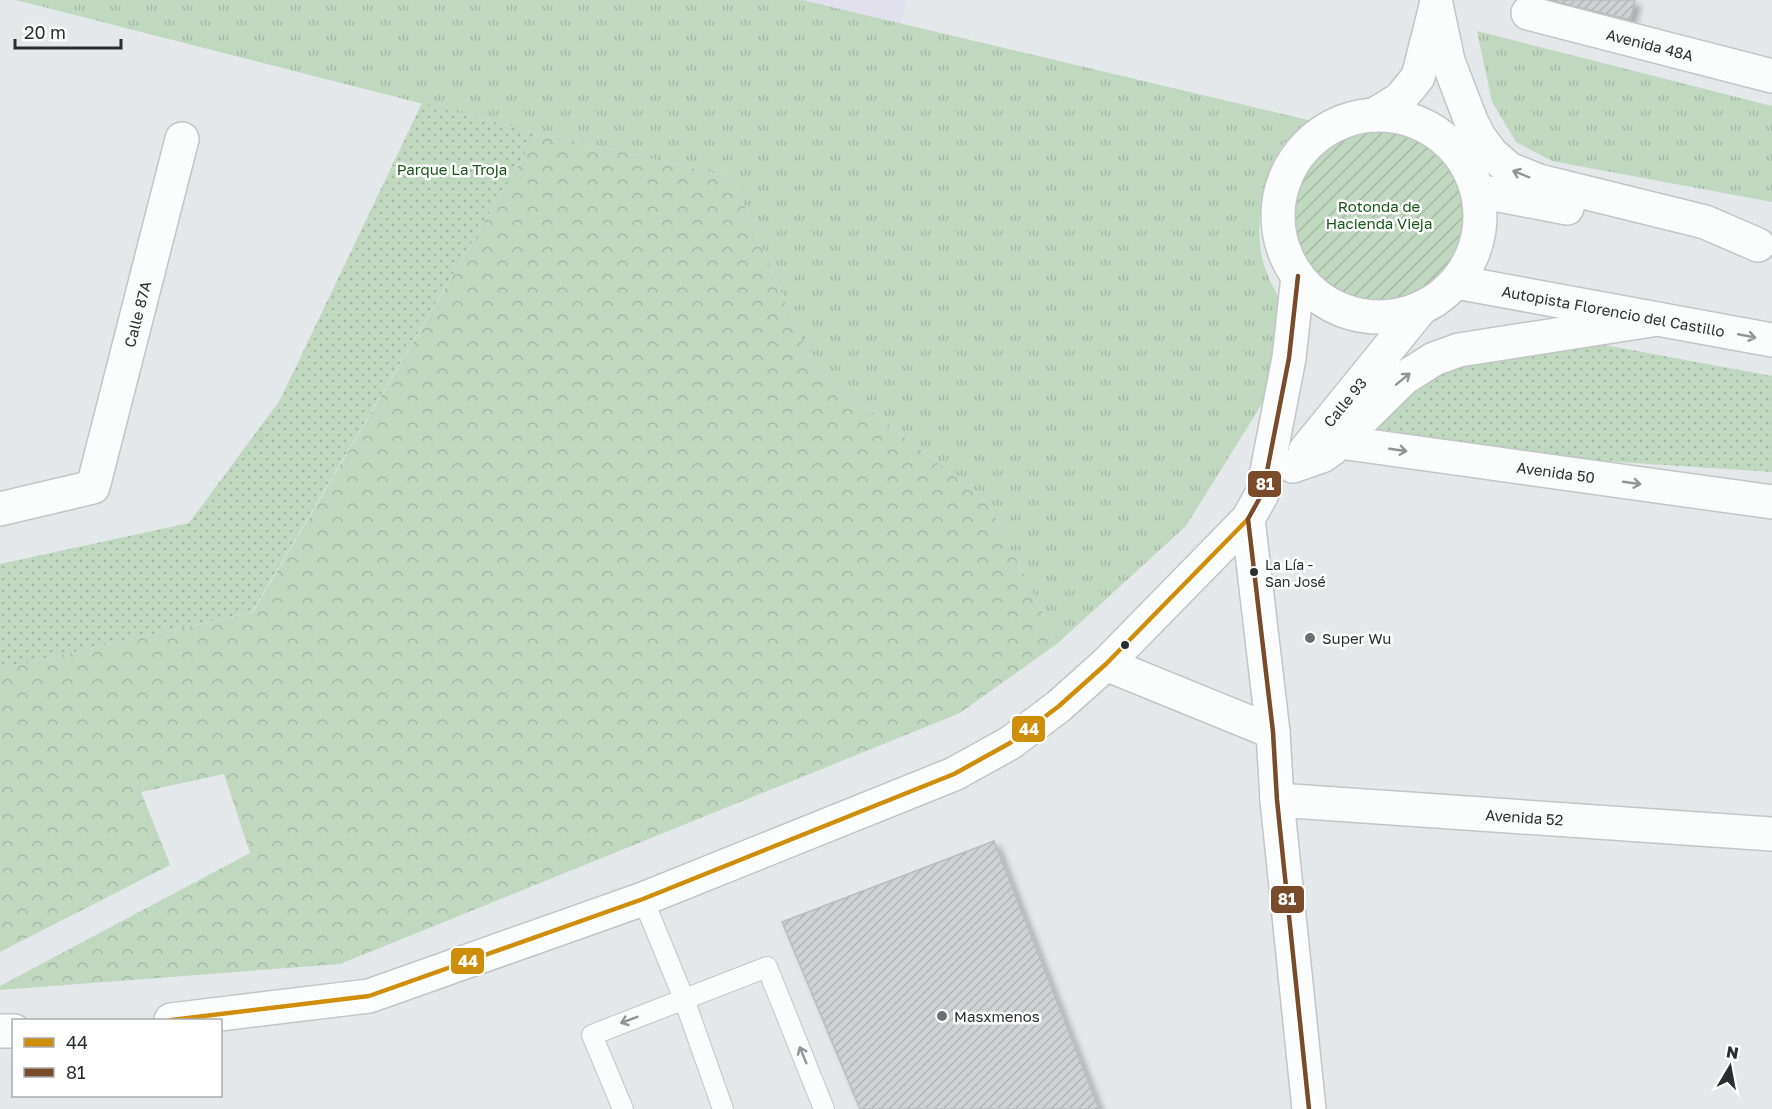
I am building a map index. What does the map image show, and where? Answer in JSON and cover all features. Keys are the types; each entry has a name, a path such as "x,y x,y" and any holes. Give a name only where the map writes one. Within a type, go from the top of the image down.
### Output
{"main road":[{"path":"1374,115 1400,99 1418,77 1437,2"},
{"path":"1437,2 1448,61 1472,121 1479,137 1491,153 1509,169 1539,181 1705,222 1765,247"},
{"name":"Avenida 48A","path":"1528,13 1772,76"},
{"path":"1418,77 1424,107 1440,134 1464,159 1478,191 1481,223 1473,255 1456,282 1440,297 1422,307 1389,316 1354,313 1323,299 1298,276 1285,253 1278,227 1279,200 1287,174 1302,150 1322,132 1347,120 1374,115 1408,119 1440,134"},
{"name":"Calle 87A","path":"0,509 93,487 182,139"},
{"path":"1478,191 1765,247"},
{"path":"1298,276 1289,358 1255,506 1277,800 1310,1109"},
{"name":"Autopista Florencio del Castillo","path":"1456,282 1772,340"},
{"name":"Calle 93","path":"179,1019 369,996 643,899 954,774 1010,743 1059,706 1106,664 1293,465 1422,307"},
{"path":"1293,465 1322,456 1340,442 1404,378 1434,359 1459,350 1658,319"},
{"name":"Avenida 50","path":"1340,442 1772,502"},
{"path":"1106,664 1273,732"},
{"name":"Avenida 52","path":"1277,800 1772,834"}],"lane":[{"path":"643,899 684,999 723,1109"},
{"path":"622,1109 592,1035 767,967 824,1109"}],"shaded area":[{"path":"781,0 907,0 900,28"}],"green space":[{"path":"16,0 802,0 1312,121 1283,145 1276,157 1265,186 1259,236 1267,274 1279,298 1300,329 1260,407 1186,526 1058,643 988,503 812,364 732,177 537,133"},
{"path":"1477,31 1772,106 1772,202 1552,161 1516,142 1492,102"},
{"name":"Parque La Troja","path":"422,103 537,133 252,612 0,669 0,564 189,523 280,400"},
{"name":"Rotonda de Hacienda Vieja","path":"1379,130 1411,137 1439,155 1457,183 1464,215 1457,247 1439,275 1411,293 1379,300 1347,293 1319,275 1301,247 1294,215 1301,183 1319,155 1347,137"},
{"path":"537,133 732,177 812,364 988,503 1058,643 960,713 340,964 0,990 0,986 250,853 224,774 141,792 170,865 0,952 0,669 253,612"},
{"path":"1540,333 1772,376 1772,472 1392,447 1367,434 1431,363"}],"building":[{"path":"1549,0 1635,0 1630,20"},
{"name":"Masxmenos","path":"994,841 1099,1109 860,1109 782,922"}],"transit line":[{"name":"81","path":"1298,276 1289,358 1263,492 1248,519 1273,732 1277,800 1309,1109"},
{"name":"44","path":"179,1019 369,996 643,899 954,774 1010,743 1059,706 1106,664 1248,519"}],"place":[{"name":"La Lía - San José","path":"1254,572"},
{"name":"Super Wu","path":"1310,638"},
{"name":"Masxmenos","path":"942,1016"}]}
